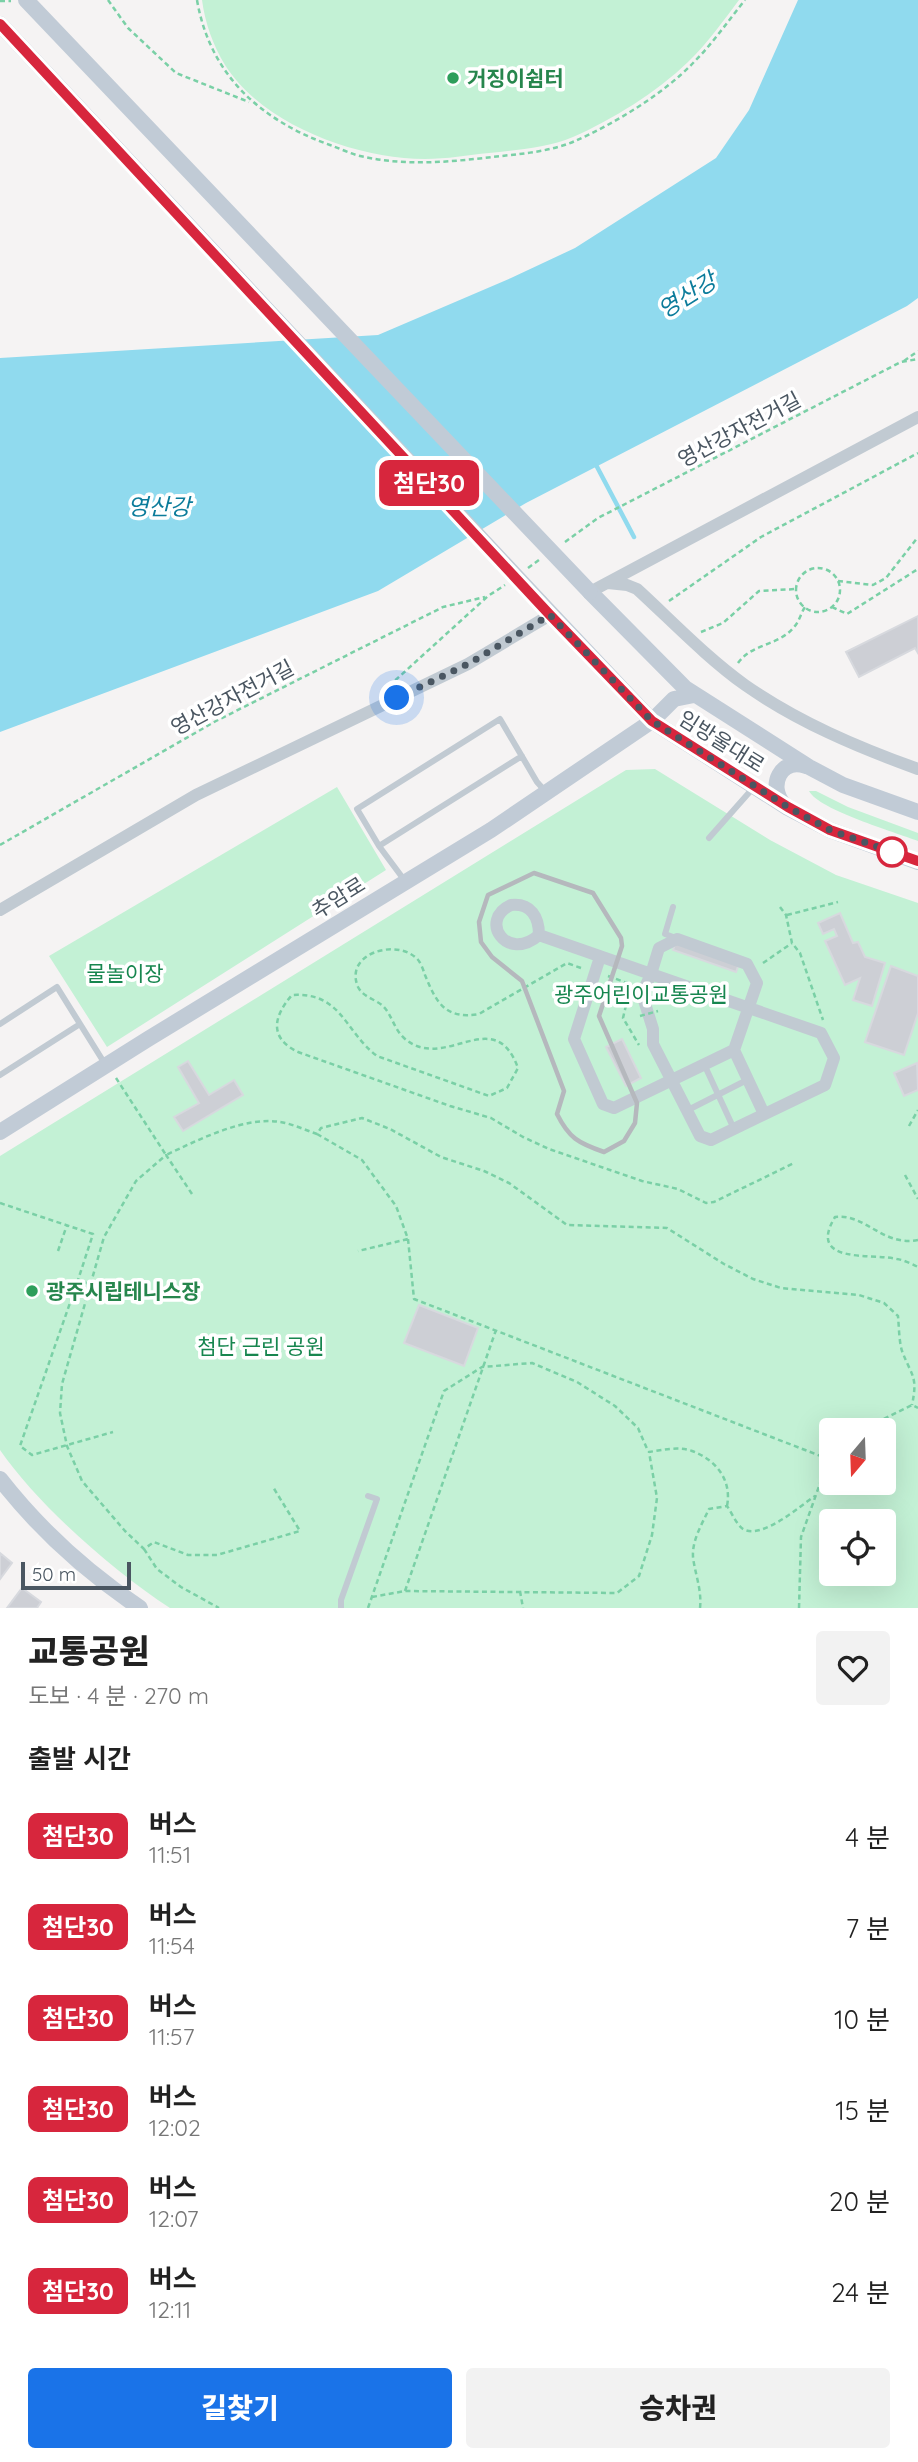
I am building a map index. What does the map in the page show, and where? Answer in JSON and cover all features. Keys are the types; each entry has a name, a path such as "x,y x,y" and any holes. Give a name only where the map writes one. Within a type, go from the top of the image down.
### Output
{"main road":[{"name":"임방울대로","path":"26,0 590,592 685,688 808,767 843,785 918,812"},
{"name":"임방울대로","path":"0,24 652,721 788,807 830,830 918,862"},
{"name":"추암로","path":"0,1132 111,1072 405,881 547,793 652,721 674,699 694,695"},
{"path":"788,807 778,798 778,777 782,771 795,764 808,767"},
{"path":"0,1479 22,1507 101,1582 140,1608"}],"street":[{"path":"590,592 918,417"},
{"path":"607,583 637,589 730,674 791,715 835,736 918,769"},
{"path":"0,910 196,795 468,664 545,609"},
{"path":"539,935 600,957 631,974 651,974 749,1008 821,1033 834,1058 825,1085 711,1140 701,1136 653,1044 653,1029 642,994 651,974 659,948 677,939 747,964 757,983 749,1008 734,1050 764,1114"},
{"path":"600,957 574,1039 603,1104 614,1108 734,1050"}],"lane":[{"path":"405,881 379,846 357,809 500,719 537,782 547,793"},
{"path":"379,846 522,756"},
{"path":"709,838 754,786"},
{"path":"673,907 665,934 677,939"},
{"path":"0,1024 57,987 111,1072"},
{"path":"0,1075 80,1024"},
{"path":"704,1064 734,1129"},
{"path":"688,1110 747,1080"},
{"path":"341,1608 341,1600 377,1499 368,1496"}],"path":[{"path":"108,0 128,28 176,73 187,79 252,103 303,134 364,157 415,163 446,162 561,146 611,122 663,90 694,63 744,0"},
{"path":"197,0 203,25 223,70 252,103"},
{"name":"영산강자전거길","path":"565,542 598,518 639,499 918,351"},
{"name":"영산강자전거길","path":"901,362 918,359"},
{"path":"660,610 671,598 761,537 918,453"},
{"path":"838,581 873,584 886,578 918,537"},
{"path":"521,573 543,557"},
{"path":"814,568 828,570 838,581 839,595 832,607 818,612 805,607 797,596 796,589 801,575 814,568"},
{"path":"832,607 847,614 918,569"},
{"name":"영산강자전거길","path":"389,685 488,597 510,581"},
{"path":"689,636 723,622 759,591 796,589"},
{"name":"영산강자전거길","path":"0,845 228,715 443,607 488,597"},
{"path":"730,674 742,657 755,648 778,640 794,628 805,607"},
{"path":"786,915 838,902"},
{"path":"780,907 786,915 792,943 800,953 825,1025"},
{"path":"747,964 762,964 792,943"},
{"path":"631,974 627,983 567,963 479,1014 466,1017 443,1009 416,957 400,949 391,948 377,950 363,959 356,974 358,987 366,996 386,1009 400,1035 410,1043 421,1048 434,1049 487,1039 498,1040 508,1046 518,1068 507,1088 489,1096 377,1056 364,1046 335,1008 316,996 292,995 277,1018 279,1037 288,1047 298,1052 450,1107 491,1118 549,1149 642,1181 678,1189 706,1203 714,1202 794,1163"},
{"path":"631,974 632,986"},
{"path":"629,993 623,1018 641,1048"},
{"path":"640,1016 658,1011"},
{"path":"111,1072 192,1194"},
{"path":"909,1126 918,1110"},
{"path":"317,1134 321,1128 362,1118 390,1129 441,1157 484,1171 509,1183 567,1225 667,1228 753,1279 781,1288 859,1295 884,1303 898,1317 901,1349 915,1378 916,1389 912,1405 885,1418"},
{"path":"219,1608 181,1587 157,1569 144,1549 82,1481 67,1446 60,1413 62,1384 104,1237 136,1181 166,1154 196,1141 260,1121 280,1122 317,1134 362,1160 396,1206 408,1239 414,1299 819,1455"},
{"path":"905,1175 918,1199"},
{"path":"0,1203 93,1234 20,1446 32,1455 113,1432"},
{"path":"918,1240 911,1242 891,1239 855,1218 845,1216 835,1217 828,1229 827,1239 844,1254 899,1259 918,1267"},
{"path":"58,1251 66,1225"},
{"path":"358,1251 408,1239"},
{"path":"78,1280 139,1302"},
{"path":"405,1591 496,1331"},
{"path":"368,1608 444,1391 482,1367 532,1363 577,1382 615,1406 638,1429 649,1452 657,1498 652,1535 639,1576 617,1593 405,1591 372,1597"},
{"path":"912,1405 918,1408"},
{"path":"649,1452 691,1450 713,1463 729,1485 727,1506 740,1527 749,1531 761,1530 780,1521 816,1496"},
{"path":"144,1549 154,1542 188,1555 217,1555 300,1531 273,1487"},
{"path":"799,1608 801,1537 819,1487"},
{"path":"700,1608 693,1556 695,1541 709,1509 727,1506"},
{"path":"520,1591 523,1608"}],"green space":[{"name":"거징이쉼터","path":"202,0 739,0 715,32 676,73 634,104 588,130 563,141 521,150 425,159 370,153 342,145 287,121 263,105 242,86 225,65 210,34"},
{"name":"첨단 근린 공원","path":"655,769 770,840 836,875 918,903 918,1608 170,1608 78,1536 35,1493 0,1450 0,1156 626,770"},
{"name":"물놀이장","path":"337,787 386,870 107,1047 49,956"},
{"path":"809,791 816,791 848,807 918,833 918,841 842,813 827,806"}],"water":[{"name":"영산강","path":"798,0 918,0 918,298 526,503 378,591 0,732 0,358 378,335 511,278 575,248 716,158 749,110"}],"building":[{"path":"918,616 918,653 915,648 859,677 846,652"},
{"path":"840,913 853,943 858,942 865,957 885,963 872,1006 853,1000 860,978 845,985 825,941 837,936 834,929 823,934 818,923"},
{"path":"678,936 741,958 736,972 673,950"},
{"path":"891,966 918,976 918,1013 904,1055 865,1042"},
{"path":"622,1039 641,1078 626,1086 606,1047"},
{"path":"188,1061 209,1095 234,1080 243,1095 183,1131 174,1117 199,1103 178,1067"},
{"path":"917,1063 918,1090 904,1096 894,1073"},
{"path":"419,1305 478,1328 464,1366 404,1343"},
{"path":"0,1553 12,1563 0,1579"},
{"path":"22,1588 41,1602 37,1608 7,1608"}],"waterway":[{"path":"595,463 634,537"}],"railway":[{"path":"534,873 593,893 621,938 622,946 599,1016 637,1103 635,1123 624,1141 604,1152 575,1139 561,1122 557,1114 564,1091 522,981 492,957 481,942 479,922 488,895 534,873"}],"bus line":[{"name":"첨단30","path":"0,24 652,721 788,807 830,830 918,861"}],"place":[{"name":"거징이쉼터","path":"453,78"},
{"name":"광주시립테니스장","path":"32,1291"}],"route":[{"path":"397,698 468,664 550,615 652,721 788,807 830,830 892,852"}],"park label":[{"name":"광주어린이교통공원","path":"641,994"}]}
